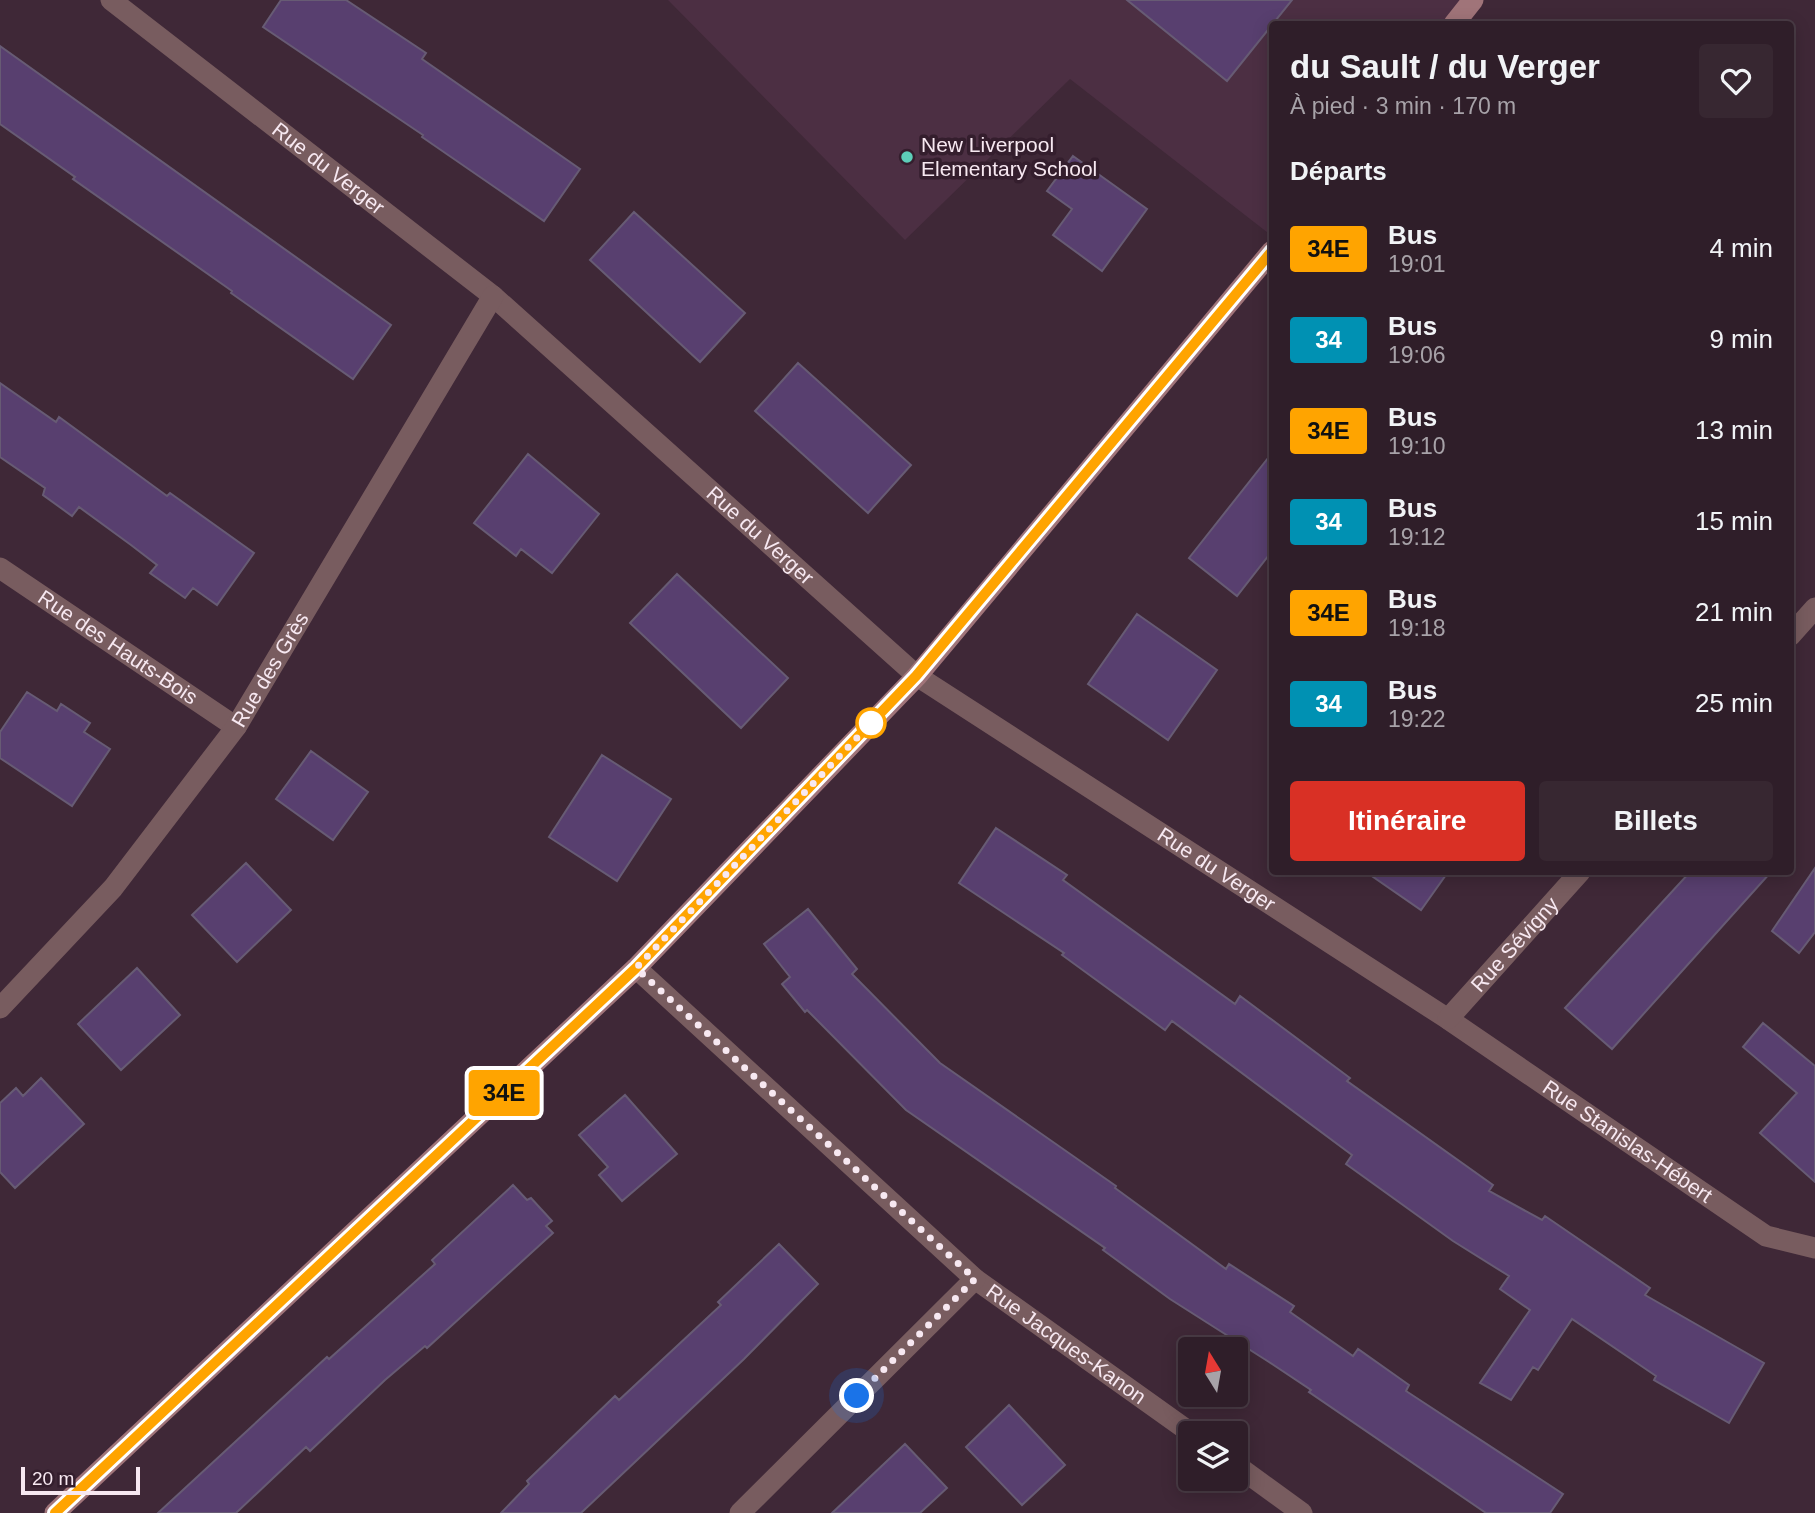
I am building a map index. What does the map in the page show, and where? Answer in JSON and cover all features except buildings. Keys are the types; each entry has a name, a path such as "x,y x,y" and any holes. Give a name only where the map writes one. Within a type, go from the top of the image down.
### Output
{"street":[{"name":"Rue du Verger","path":"111,0 493,296 916,676 1448,1018"},
{"path":"1456,21 1473,0"},
{"path":"55,1513 636,968 916,676 1269,255"},
{"name":"Rue des Grès","path":"0,1008 113,888 236,727 493,296"},
{"name":"Rue des Hauts-Bois","path":"0,568 236,727"},
{"path":"1794,632 1815,608"},
{"name":"Rue Sévigny","path":"1448,1018 1577,875"},
{"name":"Rue Jacques-Kanon","path":"636,968 975,1279 1178,1424"},
{"name":"Rue Stanislas-Hébert","path":"1448,1018 1766,1236 1815,1248"},
{"path":"740,1513 975,1279"},
{"path":"1248,1474 1302,1513"}],"shaded area":[{"name":"New Liverpool Elementary School","path":"668,0 1473,0 1456,21 1269,21 1269,234 1070,79 905,240"}],"bus line":[{"name":"34E","path":"55,1513 636,968 916,676 1269,255"}],"place":[{"name":"New Liverpool Elementary School","path":"907,157"}],"route":[{"path":"857,1396 975,1279 636,968 879,715 871,723"}]}
